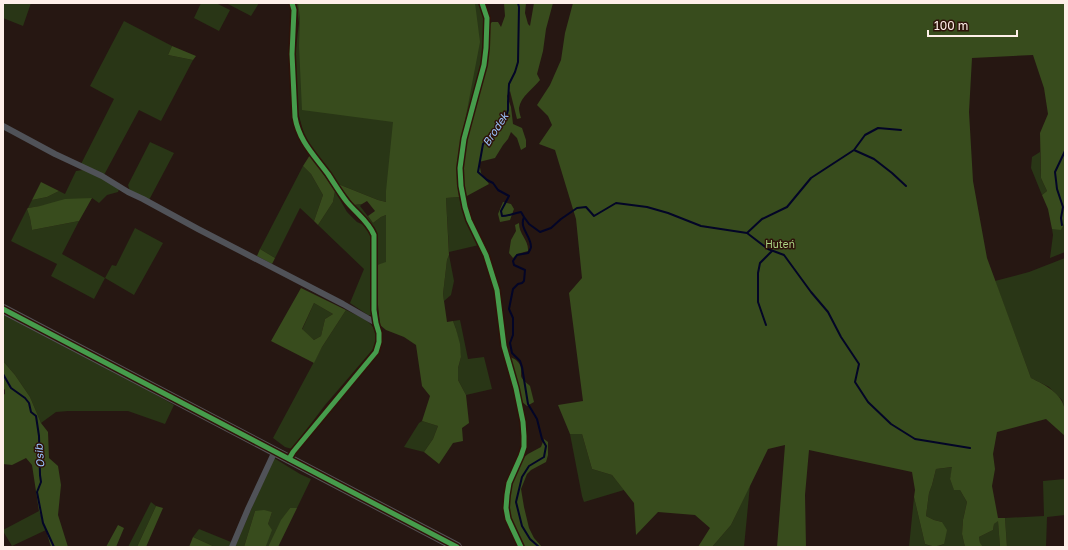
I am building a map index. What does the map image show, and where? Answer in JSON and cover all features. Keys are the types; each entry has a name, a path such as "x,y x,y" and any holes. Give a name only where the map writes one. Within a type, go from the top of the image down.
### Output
{"main road":[{"path":"3,309 457,547"}],"street":[{"path":"289,459 293,452 376,352 380,342 376,323 374,296 374,235 372,229 346,201 306,145 296,127 294,117 292,54 294,10 292,3"},
{"path":"482,3 487,18 486,48 480,78 464,139 460,168 461,186 469,220 486,255 497,290 504,346 516,388 523,422 524,447 509,483 506,495 508,519 521,547"},
{"path":"3,126 55,154 102,176 128,192 343,304 376,323"},
{"path":"232,547 250,503 275,451"}],"green space":[{"path":"3,3 31,3 23,26 3,18"},
{"path":"201,3 216,3 230,10 219,31 194,18"},
{"path":"226,3 259,3 251,16"},
{"path":"296,3 479,3 484,17 486,48 481,62 474,97 464,126 427,125 386,202 338,184 305,138 298,112 295,56 299,23"},
{"path":"298,3 475,3 480,42 457,163 459,197 446,198 449,255 447,260 443,294 447,322 453,321 460,344 461,357 458,368 458,380 466,395 469,423 462,428 463,441 453,443 439,464 424,452 433,439 438,426 422,421 430,396 422,386 416,345 404,337 386,330 380,325 377,265 386,262 386,215 373,223 368,216 375,211 367,201 362,204 354,205 338,184 386,202 393,122 302,110 299,46 300,17"},
{"path":"504,3 526,3 525,13 530,26 534,3 553,3 537,74 540,80 525,96 520,104 519,109 521,118 517,119 510,91 507,96 511,107 513,124 522,128 526,140 526,147 521,150 517,138 511,132 495,158 479,162 481,173 489,184 465,197 462,174 464,152 483,72 489,25 492,22 498,22 501,27 505,16"},
{"name":"Huteń","path":"573,3 1065,3 1065,222 1061,230 1052,229 1048,209 1042,195 1047,191 1041,178 1040,133 1048,114 1044,88 1033,55 972,58 969,112 973,181 987,258 1031,378 1057,394 1065,410 1065,436 1046,419 997,432 993,454 995,469 992,486 998,518 1005,518 1007,547 1000,547 998,521 994,524 993,530 979,537 980,543 983,547 965,547 962,534 967,502 960,490 954,490 950,479 952,467 936,469 929,493 926,516 942,522 947,530 944,544 933,546 925,544 914,497 915,490 912,472 809,450 805,495 806,547 777,547 785,445 768,449 731,525 712,547 698,547 710,528 695,515 658,512 636,535 634,503 612,475 592,469 582,434 570,434 558,405 583,401 569,293 582,278 576,219 555,150 539,144 552,125 548,116 537,105 550,85 561,60 565,33"},
{"path":"124,21 172,46 168,55 193,60 161,121 139,110 104,175 81,164 114,99 90,86"},
{"path":"172,46 196,56 193,60 168,55"},
{"path":"150,142 174,153 149,200 130,191 128,185"},
{"path":"1040,152 1041,178 1047,191 1042,195 1031,168 1032,157"},
{"path":"310,155 335,191 333,202 318,225 314,221 323,195 311,174 303,166"},
{"path":"303,166 311,174 323,195 314,221 300,208 275,258 260,249"},
{"path":"83,170 100,177 119,189 118,192 107,195 99,203 92,198 28,208 32,200 47,197 59,191 65,194 76,171"},
{"path":"41,182 59,191 47,197 32,200"},
{"path":"335,191 347,212 357,222 368,227 371,233 371,315 368,315 350,303 364,269 318,225 333,202"},
{"path":"459,197 464,213 479,245 449,252 446,198"},
{"path":"92,198 79,221 32,230 28,208 65,199"},
{"path":"503,202 511,204 514,209 510,220 500,222 498,214"},
{"path":"362,204 360,206 373,223 386,215 386,263 377,265 375,228 354,205"},
{"path":"27,209 32,230 79,221 62,254 105,278 94,299 51,276 57,264 11,241"},
{"path":"1065,222 1065,252 1050,258 1053,235 1052,229 1061,229"},
{"path":"519,223 519,227 528,247 528,251 517,254 513,258 509,253 511,240 516,231 515,225"},
{"path":"135,228 163,243 134,295 105,278 112,265 116,266"},
{"path":"260,249 275,258 272,264 257,256"},
{"path":"449,255 454,281 451,295 444,301 443,294 447,260"},
{"path":"1065,258 1065,410 1062,400 1049,387 1031,378 995,281 1029,272"},
{"path":"301,288 346,310 322,347 314,363 271,341","holes":["314,303 333,314 325,319 321,336 314,340 302,329"]},
{"path":"314,303 333,314 325,319 321,336 314,340 302,330"},
{"path":"346,310 370,323 376,333 374,348 325,405 292,449 285,447 273,438 322,347"},
{"path":"3,313 132,381 174,405 165,424 128,411 56,412 41,423 30,397 15,375 3,361"},
{"path":"460,320 468,359 484,357 492,389 466,395 458,380 458,368 461,357 453,321"},
{"path":"508,356 518,362 523,380 530,386 534,402 527,406 521,401"},
{"path":"3,361 15,375 30,397 41,423 48,432 49,458 58,466 61,485 58,515 68,547 51,547 39,511 32,465 26,458 12,465 3,464 3,395 5,394 5,390 3,388"},
{"path":"422,421 438,426 433,439 424,452 404,447 419,423"},
{"path":"570,434 582,434 592,469 612,475 624,490 584,502"},
{"path":"544,439 548,442 548,455 546,462 531,470 527,474 521,489 529,528 534,538 542,547 523,547 511,522 508,511 511,484 523,458 541,447"},
{"path":"274,458 311,479 297,508 290,508 268,547 265,547 268,524 272,512 255,511 244,547 235,547 253,505"},
{"path":"953,467 950,479 954,489 960,490 967,502 962,534 965,547 936,547 944,544 942,522 926,516 929,493 936,469"},
{"path":"1065,479 1065,515 1047,517 1046,547 1007,547 1005,518 1044,516 1043,481"},
{"path":"750,485 744,547 712,547 731,525"},
{"path":"914,497 925,544 933,547 909,547"},
{"path":"151,502 156,506 137,547 128,547"},
{"path":"156,506 163,508 146,547 137,547"},
{"path":"290,508 297,508 278,547 268,547 281,520"},
{"path":"264,510 272,512 268,524 272,530 266,546 244,547 255,511"},
{"path":"39,511 46,530 12,546 3,530"},
{"path":"998,520 1000,547 983,547 980,544 979,537 993,530 994,524"},
{"path":"118,525 124,528 116,547 106,547"},
{"path":"199,529 231,542 229,547 215,547 193,537"},
{"path":"193,537 215,547 189,547"}],"waterway":[{"name":"Brodek","path":"518,3 518,62 509,84 508,110 506,117 483,144 478,172 493,183 498,190 509,196 501,211 502,216 521,212 524,217 524,229 529,239 531,248 528,253 517,255 513,261 514,265 525,270 524,281 513,289 509,309 513,318 513,335 510,343 512,353 520,361 528,404 537,419 542,439 546,446 544,457 529,466 522,477 516,502 522,526 530,539 539,547"},
{"path":"854,150 865,135 878,128 901,130"},
{"path":"747,233 762,219 787,207 811,178 854,150 874,159 906,186"},
{"path":"1062,225 1061,218 1063,207 1057,189 1055,172 1065,151"},
{"path":"524,217 529,224 540,232 551,228 577,208 586,207 594,216 616,203 647,207 668,213 701,226 747,233 768,249 784,255 811,292 828,312 841,337 859,364 855,382 868,402 891,424 915,439 970,448"},
{"path":"766,325 758,302 758,273 760,263 772,251"},
{"name":"Osib","path":"3,374 11,388 25,398 29,403 31,412 36,416 39,436 41,482 37,492 43,523 54,547"}],"cycle path":[{"path":"289,459 293,452 376,352 379,342 379,333 374,310 374,235 366,222 339,192 304,141 297,126 295,117 292,54 294,10 292,3"},
{"path":"482,3 487,18 486,48 484,65 464,139 460,168 461,186 469,220 486,255 497,290 504,346 516,388 523,422 524,447 509,483 506,508 508,519 521,547"},
{"path":"3,309 457,547"}]}
